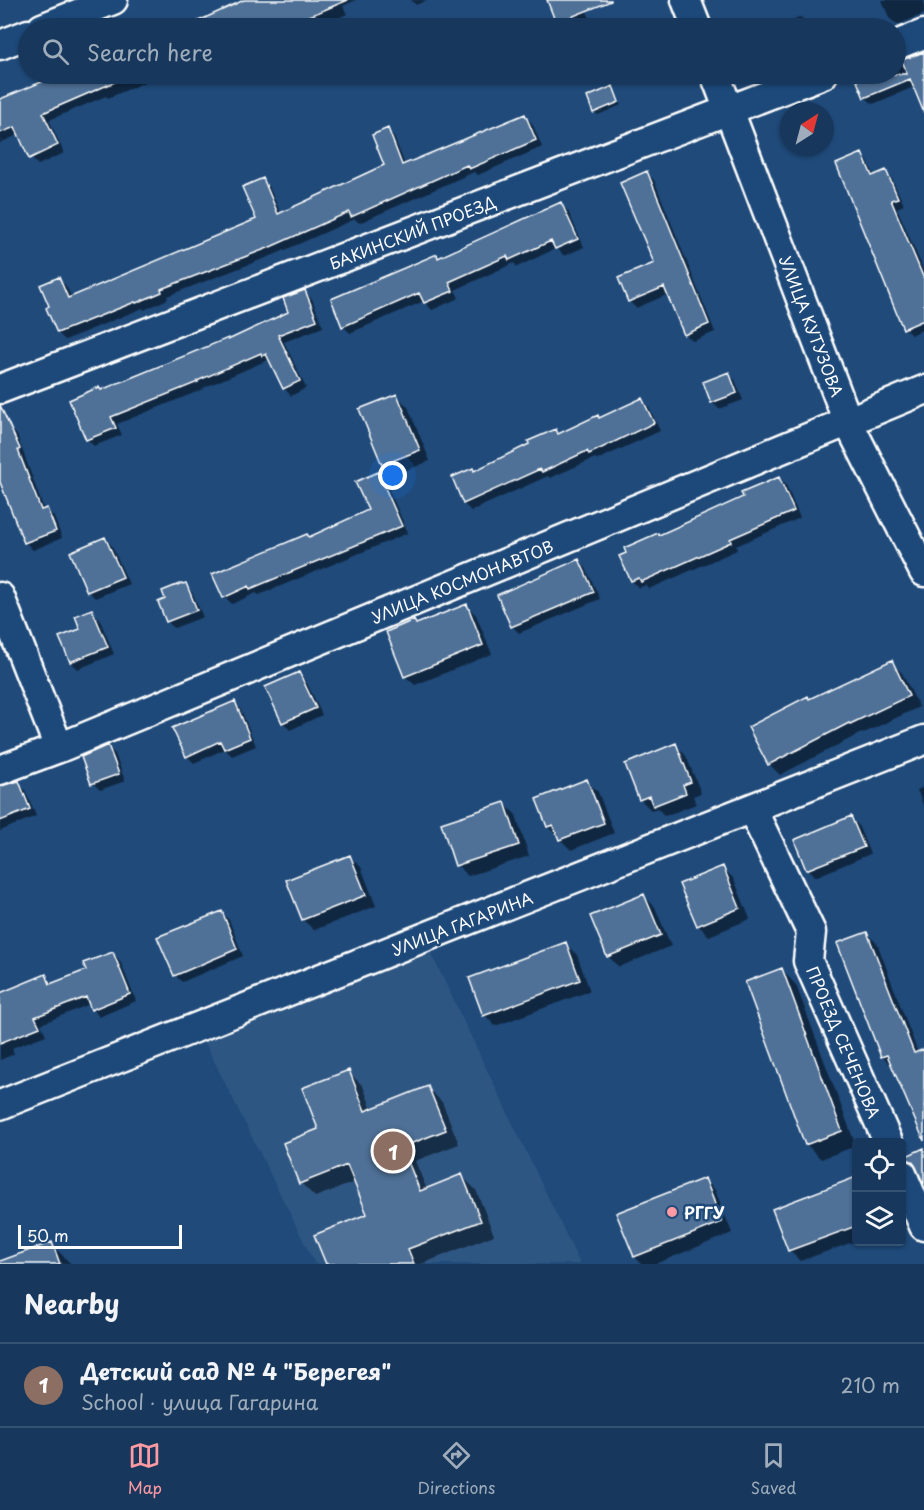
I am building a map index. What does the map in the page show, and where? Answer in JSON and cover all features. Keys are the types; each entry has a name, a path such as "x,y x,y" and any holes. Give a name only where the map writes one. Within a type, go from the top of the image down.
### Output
{"street":[{"path":"67,18 113,0"},
{"path":"686,0 693,18"},
{"path":"906,41 924,34"},
{"path":"0,45 18,38"},
{"name":"УЛИЦА КУТУЗОВА","path":"719,84 848,422 924,572"},
{"name":"БАКИНСКИЙ ПРОЕЗД","path":"0,389 797,84"},
{"name":"УЛИЦА КОСМОНАВТОВ","path":"0,770 59,748 924,390"},
{"path":"0,597 59,748"},
{"name":"УЛИЦА ГАГАРИНА","path":"0,1105 924,740"},
{"name":"ПРОЕЗД СЕЧЕНОВА","path":"752,809 811,932 808,961 886,1138"},
{"path":"906,1183 924,1226"}],"shaded area":[{"path":"431,953 580,1264 315,1264 203,1039"}],"building":[{"path":"244,0 348,0 305,18 205,18"},
{"path":"547,0 611,0 568,18 554,18"},
{"path":"924,52 924,113 910,79 906,81 906,59"},
{"path":"37,84 110,84 43,113 58,145 29,159 15,127 0,133 0,99"},
{"path":"858,84 898,84 864,98"},
{"path":"613,86 619,102 593,113 587,97"},
{"path":"525,114 536,140 469,169 467,165 351,217 349,212 268,248 161,289 162,292 136,303 57,333 46,308 49,306 40,285 59,277 68,298 256,219 242,187 263,178 278,214 384,165 372,135 388,128 402,165"},
{"path":"862,153 872,176 886,170 898,198 891,200 924,279 924,320 903,329 836,164"},
{"path":"647,171 709,324 684,335 664,287 628,302 618,278 654,263 620,183"},
{"path":"561,202 578,239 555,249 551,241 509,260 507,256 449,282 453,291 424,303 419,293 342,327 331,299 437,254 438,258"},
{"path":"305,290 317,320 278,335 300,381 283,389 266,354 262,356 261,353 198,382 111,417 116,428 86,440 69,400 99,387 101,390 228,338 228,340 288,312 283,298"},
{"path":"729,372 737,393 711,403 703,382"},
{"path":"397,394 420,450 382,465 359,409"},
{"path":"642,398 654,423 589,454 587,451 542,472 540,469 463,504 452,477 473,468 474,471 529,444 528,441 556,429 558,434"},
{"path":"0,405 20,449 18,450 41,510 47,508 56,531 24,543 0,482"},
{"path":"378,472 402,526 223,598 212,574 307,534 309,537 368,510 355,482"},
{"path":"779,477 794,511 641,582 639,578 631,581 619,556 626,553 624,548 658,533 659,535 743,497 741,493"},
{"path":"105,537 123,577 87,592 70,552"},
{"path":"579,559 594,592 511,627 497,595"},
{"path":"186,583 197,610 166,622 158,602 165,599 162,591"},
{"path":"467,604 483,645 404,677 386,632 414,620 416,624"},
{"path":"92,609 108,647 70,662 59,637 80,629 75,616"},
{"path":"892,660 909,696 849,723 768,765 748,727 808,696 809,699"},
{"path":"299,672 316,708 282,723 265,687"},
{"path":"235,701 250,738 224,749 220,741 186,757 172,728"},
{"path":"676,743 691,782 683,785 686,793 653,806 649,796 639,800 625,764"},
{"path":"108,745 119,774 91,784 81,757"},
{"path":"587,779 604,823 559,840 553,825 547,827 536,799"},
{"path":"19,781 30,809 0,821 0,786"},
{"path":"505,802 519,845 455,866 441,823"},
{"path":"851,816 864,847 806,870 794,840"},
{"path":"350,855 366,895 302,920 286,880"},
{"path":"723,866 740,908 697,926 679,884"},
{"path":"644,894 661,935 607,957 590,916"},
{"path":"222,911 237,949 174,976 157,937"},
{"path":"867,932 914,1053 924,1049 924,1141 887,1055 881,1057 837,943"},
{"path":"566,942 580,980 483,1016 469,978"},
{"path":"113,952 130,994 91,1010 86,997 35,1017 40,1027 0,1043 0,993 46,974 50,984 86,970 83,963"},
{"path":"782,968 842,1131 805,1145 745,982"},
{"path":"349,1070 365,1111 428,1086 446,1130 402,1147 420,1191 462,1174 481,1221 408,1249 414,1264 326,1264 314,1235 367,1214 347,1165 299,1184 283,1143 318,1129 302,1088"},
{"path":"924,1148 924,1184 912,1161 906,1159 906,1156"},
{"path":"705,1178 722,1222 634,1257 616,1213"},
{"path":"852,1179 852,1227 788,1251 772,1209"},
{"path":"52,1242 60,1264 0,1264 0,1261"}],"place":[{"name":"Детский сад № 4 \"Берегея\"","path":"393,1151"},
{"name":"РГГУ","path":"672,1212"}]}
